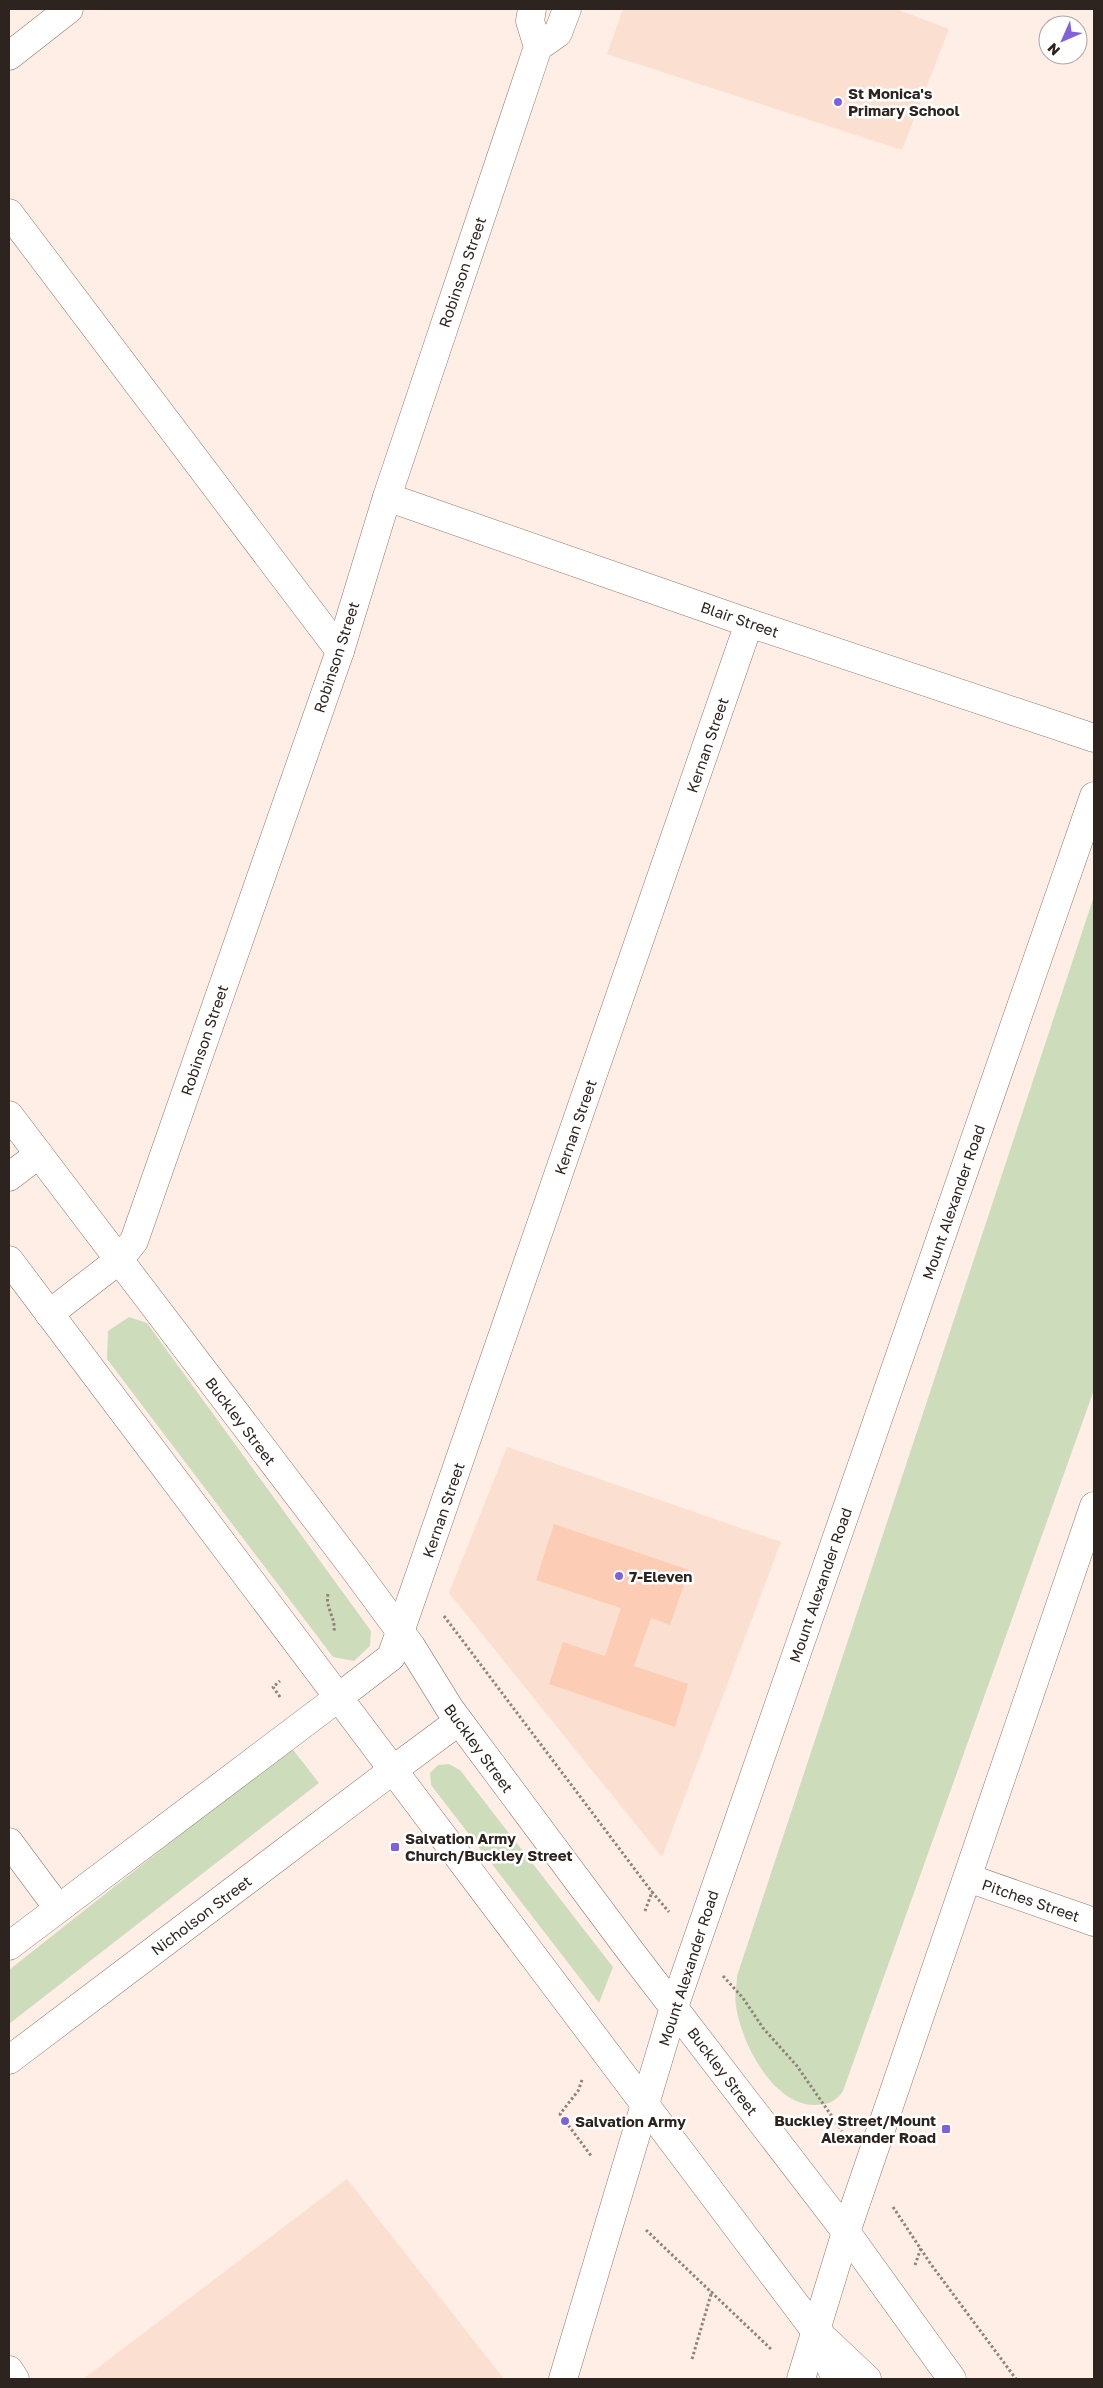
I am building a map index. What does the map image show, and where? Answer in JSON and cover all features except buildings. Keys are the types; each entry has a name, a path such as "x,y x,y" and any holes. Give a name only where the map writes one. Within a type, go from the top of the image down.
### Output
{"main road":[{"path":"9,56 69,9"},
{"path":"532,9 530,21 538,47 558,33 567,9"},
{"name":"Robinson Street","path":"49,1314 119,1260 134,1241 340,651 386,497 538,47"},
{"path":"10,218 340,651"},
{"name":"Blair Street","path":"386,497 749,623 1094,738"},
{"name":"Kernan Street","path":"339,1697 392,1657 749,623"},
{"name":"Mount Alexander Road","path":"563,2379 674,2007 1094,796"},
{"name":"Buckley Street","path":"9,1115 400,1632 459,1721 846,2232 952,2379"},
{"path":"9,1177 39,1154"},
{"path":"9,1260 814,2330 867,2379"},
{"path":"801,2379 814,2330 846,2232 1094,1506"},
{"path":"9,1946 339,1697"},
{"name":"Nicholson Street","path":"9,2060 459,1721"},
{"path":"9,1842 58,1908"},
{"name":"Pitches Street","path":"968,1878 1094,1922"},
{"path":"814,2330 836,2379"},
{"path":"9,2370 15,2379"}],"path":[{"path":"921,2247 930,2264 1016,2379"},
{"path":"692,2359 712,2292"}],"shaded area":[{"name":"St Monica's Primary School","path":"623,9 896,9 949,29 902,150 607,54"},
{"name":"7-Eleven","path":"507,1447 781,1542 662,1857 449,1593"},
{"path":"347,2179 504,2379 83,2379"}],"green space":[{"path":"1094,896 1094,1390 843,2091 834,2100 823,2104 814,2105 799,2102 785,2094 772,2083 761,2069 744,2037 736,2006 737,1976"},
{"path":"129,1317 147,1323 371,1631 370,1646 354,1661 333,1657 107,1359 108,1331"},
{"path":"291,1747 319,1783 9,2024 9,1970"},
{"path":"449,1764 460,1770 613,1967 599,2003 431,1785 430,1773 438,1765"}],"place":[{"name":"St Monica's Primary School","path":"838,102"},
{"name":"7-Eleven","path":"619,1576"},
{"name":"Salvation Army Church/Buckley Street","path":"395,1847"},
{"name":"Salvation Army","path":"565,2121"},
{"name":"Buckley Street/Mount Alexander Road","path":"946,2129"}]}
